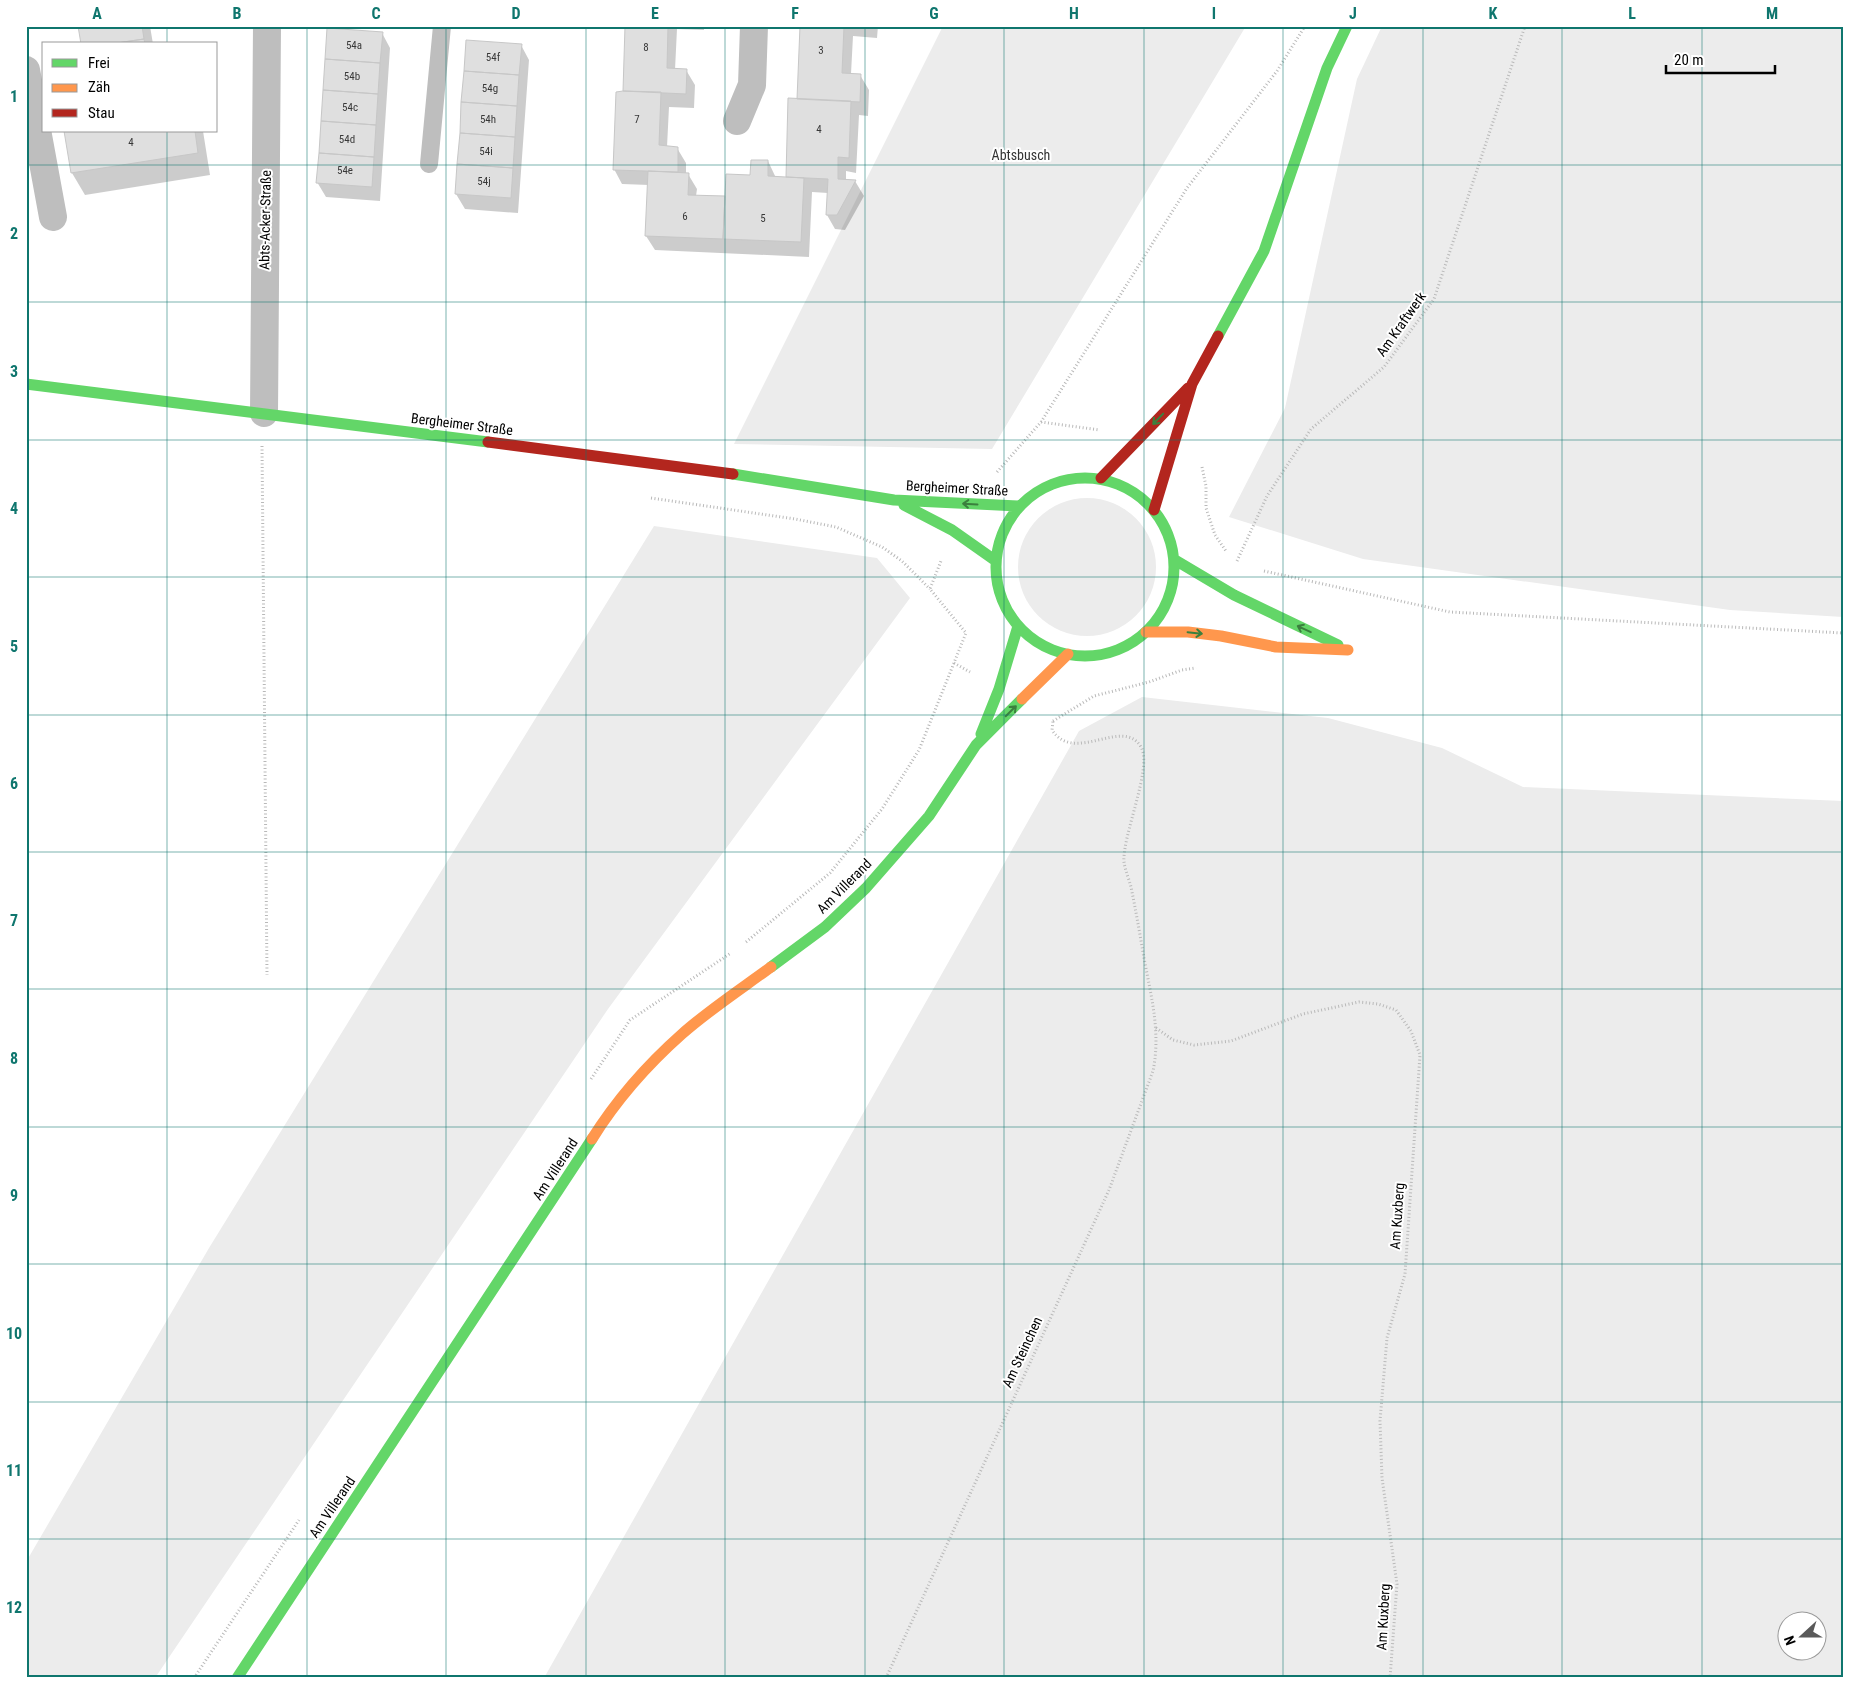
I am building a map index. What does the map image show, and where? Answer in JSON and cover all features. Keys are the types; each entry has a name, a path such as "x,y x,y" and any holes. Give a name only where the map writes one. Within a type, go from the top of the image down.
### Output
{"main road":[{"path":"1154,510 1192,384 1264,251 1327,68 1347,26"},
{"name":"Bergheimer Straße","path":"26,384 678,466 894,500 1019,506"},
{"path":"1101,478 1192,384"},
{"path":"1071,478 1101,478 1121,484 1139,495 1154,510 1164,524 1171,541 1175,560 1174,580 1166,604 1158,619 1146,632 1123,648 1096,656 1068,654 1043,646 1018,626 1002,598 997,580 996,561 1003,532 1019,506 1042,488 1071,478"},
{"name":"Bergheimer Straße","path":"894,500 952,530 996,561"},
{"path":"1146,632 1188,632 1221,636 1276,647 1348,650 1229,593 1203,579 1175,560"},
{"name":"Am Villerand","path":"237,1678 605,1118 636,1080 683,1033 824,927 866,888 929,816 976,745 999,689 1018,626"},
{"name":"Am Villerand","path":"976,745 1068,654"}],"street":[{"name":"Abts-Acker-Straße","path":"264,413 267,26"},
{"path":"736,121 752,84 754,26"},
{"path":"26,70 53,217"}],"lane":[{"path":"429,164 442,26"}],"path":[{"path":"968,504 1042,422 1188,188 1277,71 1305,26"},
{"name":"Am Kraftwerk","path":"1235,565 1267,496 1311,429 1384,367 1434,299 1525,26"},
{"path":"264,413 262,452 267,975"},
{"path":"586,1087 630,1020 738,948 830,873 882,809 919,750 966,633 930,589 902,561 882,547 836,527 701,506"},
{"path":"930,589 952,530"},
{"path":"1255,569 1450,612 1843,633"},
{"name":"Am Steinchen","path":"886,1678 1109,1190 1153,1070 1157,1051 1153,1003 1131,887 1124,863 1124,848 1142,774 1142,748 1137,742 1124,737 1110,737 1086,743 1071,744 1062,741 1052,730 1053,721"},
{"name":"Am Kuxberg","path":"1156,1028 1173,1040 1194,1045 1231,1041 1303,1014 1359,1002 1378,1004 1396,1010 1412,1031 1420,1055 1405,1274 1387,1338 1380,1421 1382,1478 1397,1584 1390,1678"},
{"path":"194,1678 299,1520"}],"green space":[{"name":"Abtsbusch","path":"943,26 1246,26 992,449 734,444"},
{"path":"1382,26 1843,26 1843,617 1730,610 1363,559 1229,517 1285,408 1357,79"},
{"path":"1087,498 1101,499 1114,503 1126,509 1136,518 1145,528 1151,540 1155,553 1155,581 1151,594 1145,606 1136,616 1126,625 1114,631 1101,635 1087,636 1073,635 1060,631 1048,625 1038,616 1029,606 1023,594 1019,581 1018,567 1019,553 1023,540 1029,528 1038,518 1048,509 1060,503 1073,499"},
{"path":"654,526 877,558 910,598 608,1009 155,1678 26,1678 26,1562 209,1248"},
{"path":"1142,697 1328,718 1442,748 1523,787 1843,801 1843,1678 544,1678 1079,731"}],"building":[{"path":"78,26 142,26 144,39 124,42 81,42"},
{"path":"625,26 668,26 667,68 687,69 686,94 623,91"},
{"path":"800,26 844,26 842,73 861,74 860,102 797,99"},
{"path":"327,28 383,32 380,63 325,59"},
{"path":"144,39 145,42 124,42"},
{"path":"466,40 522,44 519,75 464,71"},
{"path":"325,59 380,63 378,94 323,90"},
{"path":"464,71 519,75 517,106 461,102"},
{"path":"323,90 378,94 376,125 321,121"},
{"path":"616,92 661,92 659,145 678,147 678,172 613,170"},
{"path":"788,98 851,101 849,158 838,157 838,179 856,180 837,215 826,215 828,179 786,177"},
{"path":"461,102 517,106 515,137 460,133"},
{"path":"321,121 376,125 374,157 319,153"},
{"path":"64,132 195,132 198,153 71,173"},
{"path":"460,133 515,137 513,168 457,164"},
{"path":"319,153 374,157 372,187 316,183"},
{"path":"751,160 768,160 768,176 804,178 801,242 723,239 726,174 750,175"},
{"path":"457,164 513,168 511,198 455,194"},
{"path":"648,171 689,173 688,195 725,196 723,239 645,236"}],"traffic: fast":[{"path":"1218,336 1264,251 1327,68 1347,26"},
{"path":"26,384 488,442"},
{"path":"733,474 894,500 1019,506"},
{"path":"1076,478 1094,478 1119,485 1134,493 1148,504 1159,518 1167,533 1174,558 1174,567 1174,576 1167,601 1159,616 1148,630 1134,641 1111,652 1094,656 1076,656 1059,652 1043,645 1029,636 1016,623 1000,593 996,576 996,558 1000,541 1007,525 1016,511 1029,498 1059,482 1076,478"},
{"path":"904,505 952,530 996,561"},
{"path":"1175,560 1234,595 1338,645"},
{"path":"981,734 999,689 1018,626"},
{"path":"771,967 825,927 866,888 929,816 976,745 1022,699"},
{"path":"237,1678 592,1139"}],"traffic: slow":[{"path":"1146,632 1188,632 1221,636 1276,647 1348,650"},
{"path":"1022,699 1068,654"},
{"path":"592,1139 622,1096 669,1046 703,1016 771,967"}],"traffic: jam":[{"path":"1154,510 1192,384 1218,336"},
{"path":"1101,478 1188,388"},
{"path":"488,442 733,474"}]}
